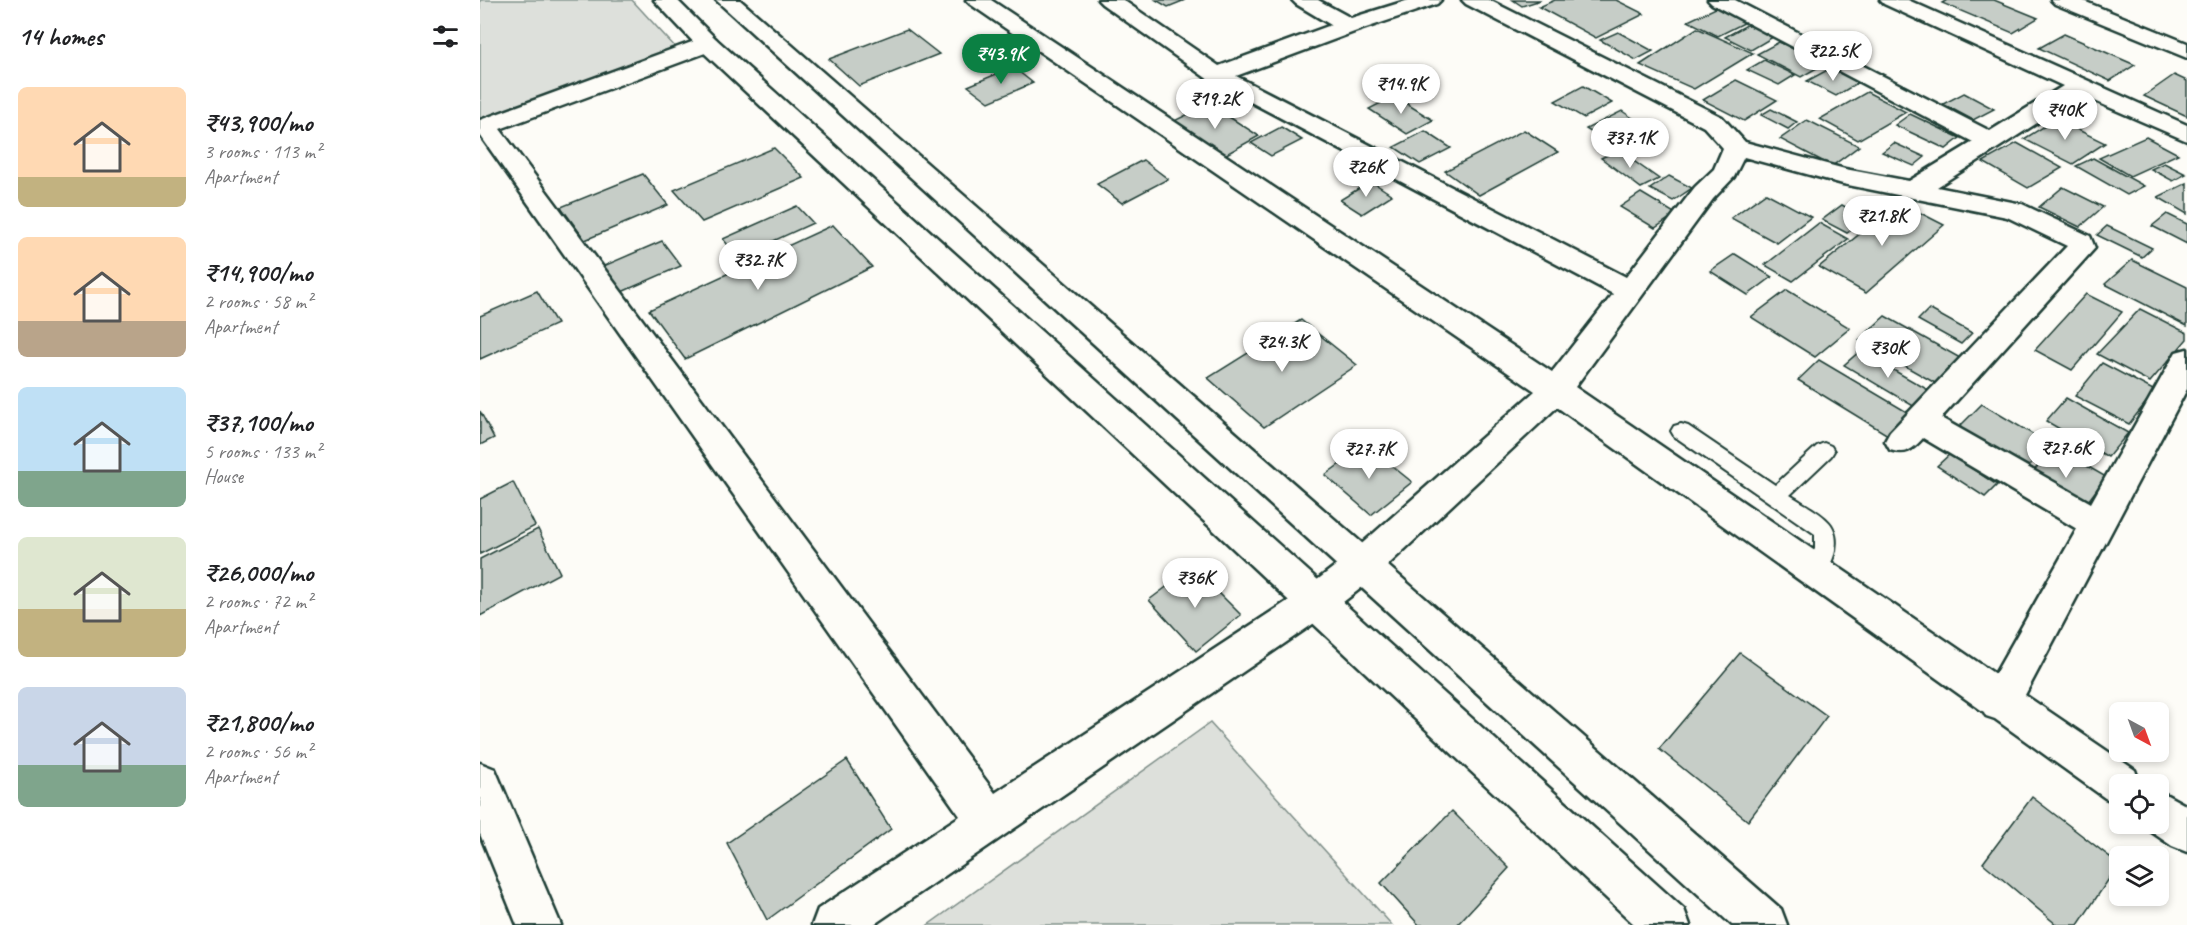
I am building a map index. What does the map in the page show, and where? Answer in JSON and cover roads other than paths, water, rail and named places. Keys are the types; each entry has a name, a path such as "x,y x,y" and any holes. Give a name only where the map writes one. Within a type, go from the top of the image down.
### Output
{"street":[{"path":"665,0 708,44 900,188 1360,567 1765,925"},
{"path":"727,0 900,188 1316,602 1668,925"},
{"path":"978,0 1556,390 2000,703 2109,777"},
{"path":"1108,0 1217,75 1630,291"},
{"path":"1303,0 1349,26"},
{"path":"1217,75 1349,26 1430,0"},
{"path":"1473,0 1713,122 1736,147 1843,176 2021,213 2077,240 2082,246 1911,431 2098,524"},
{"path":"1719,0 1992,142"},
{"path":"1891,0 2187,134"},
{"path":"2062,0 2187,51"},
{"path":"708,44 483,127 989,820"},
{"path":"1912,191 2080,85"},
{"path":"834,925 1316,602 1360,567 1556,390 1704,194 1725,172 1736,147"},
{"path":"2000,703 2187,360"},
{"path":"480,783 539,925"},
{"path":"2169,819 2187,831"}],"lane":[{"path":"1681,431 1815,522 1827,536 1828,544 1826,551 1813,569"},
{"path":"1776,496 1824,451"}]}
